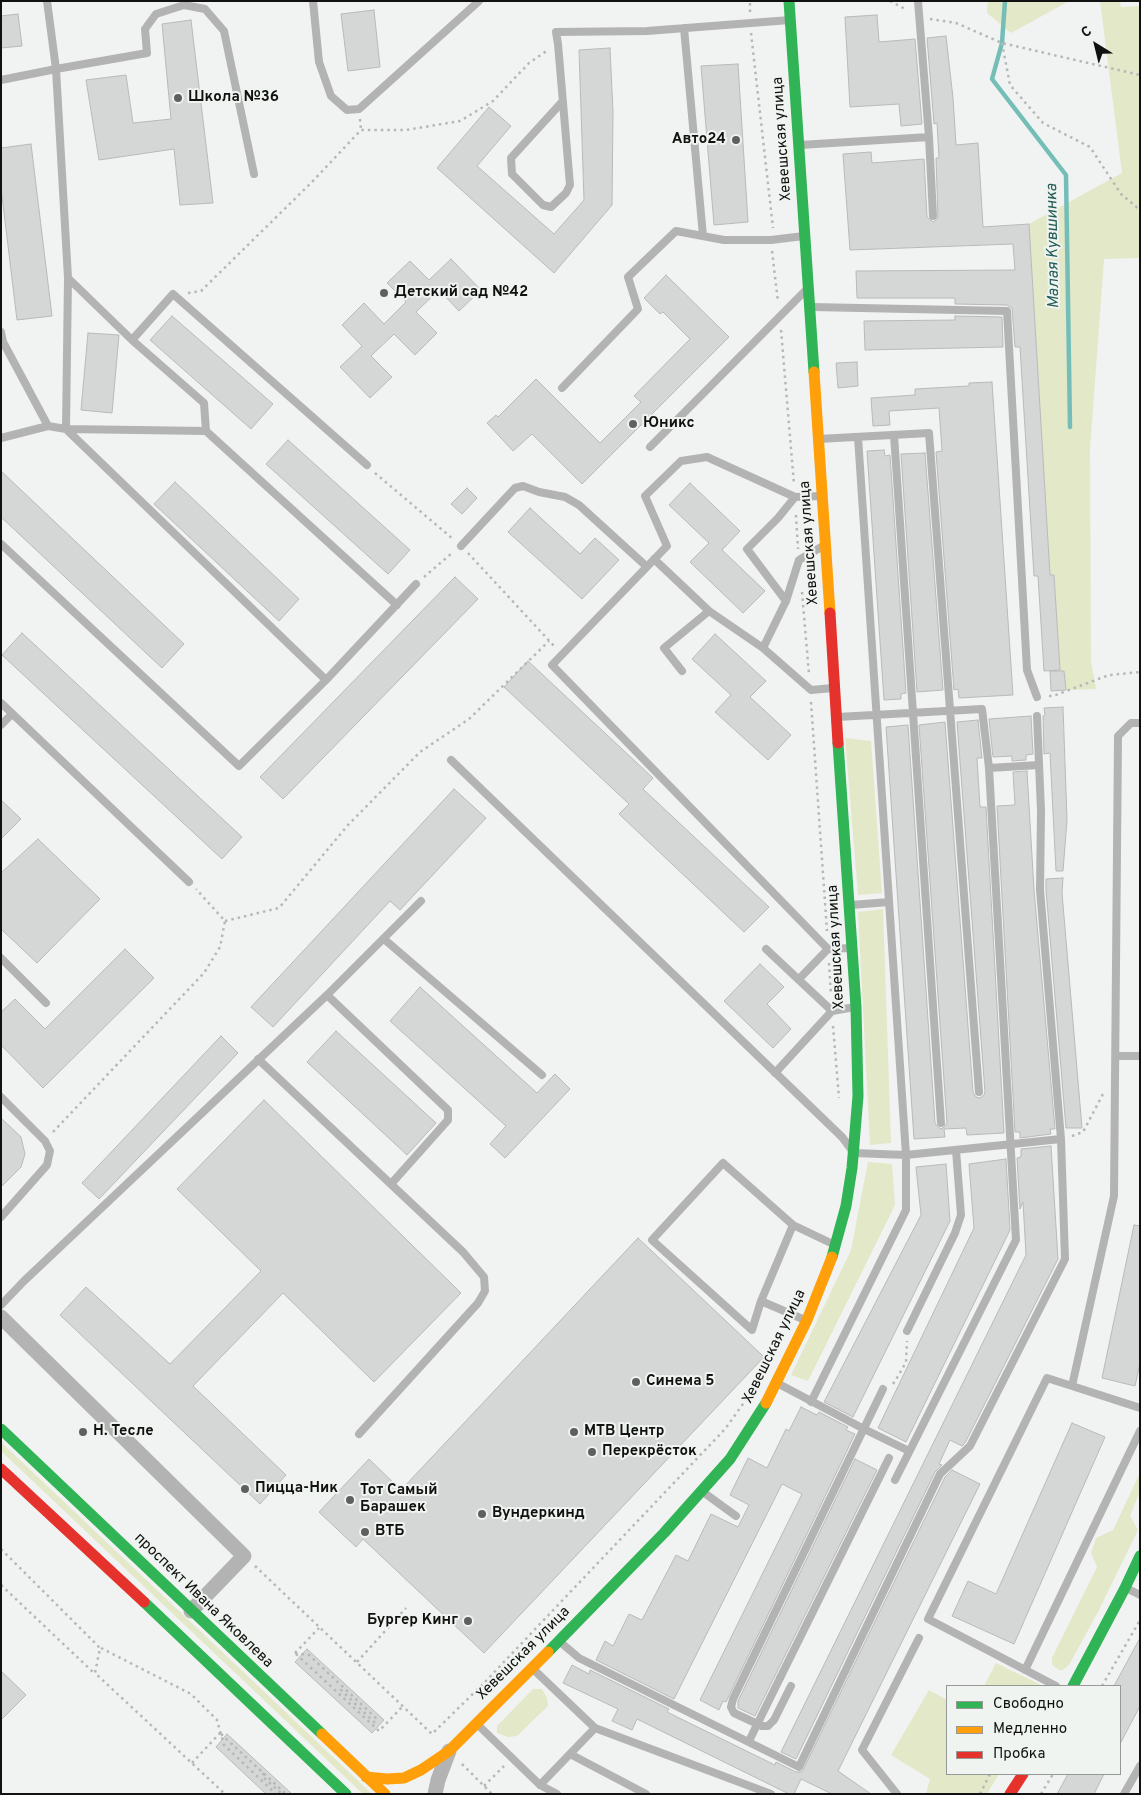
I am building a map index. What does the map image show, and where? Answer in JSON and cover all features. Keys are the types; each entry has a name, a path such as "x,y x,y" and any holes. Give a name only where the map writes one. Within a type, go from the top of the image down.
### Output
{"street":[{"name":"Хевешская улица","path":"366,1777 387,1780 404,1778 421,1770 449,1751 560,1641 664,1533 739,1447 762,1411 807,1320 836,1246 846,1206 854,1153 858,1096 856,1007 789,1"},
{"path":"1,1317 244,1556 191,1611"},
{"name":"проспект Ивана Яковлева","path":"1,1429 384,1794"},
{"path":"1,1469 346,1794"},
{"path":"1074,1685 1140,1556"},
{"path":"436,1794 438,1780 449,1751"},
{"path":"1010,1794 1022,1775"}],"lane":[{"path":"47,1 56,70 68,278 66,429 326,680"},
{"path":"313,1 320,62 331,96 347,110 359,110 479,1"},
{"path":"918,1 929,137 933,216"},
{"path":"1,80 147,53 144,29 156,14 184,5 205,9 224,31 254,174"},
{"path":"562,102 511,158 512,174 543,205 551,207 566,193 570,185 556,32 647,31 790,20"},
{"path":"684,28 703,236"},
{"path":"798,145 929,137"},
{"path":"562,388 638,309 628,277 676,231 724,240 771,240 804,236"},
{"path":"68,278 132,340 204,403 206,431"},
{"path":"650,447 808,288"},
{"path":"132,340 174,294 366,465"},
{"path":"809,307 1007,311 1027,670 1037,696"},
{"path":"1,332 3,342 48,426"},
{"path":"1,438 48,426 66,429 206,431 397,606"},
{"path":"818,439 929,433 979,1092"},
{"path":"894,435 940,1123"},
{"path":"811,1402 906,1210 906,1155 858,437"},
{"path":"822,496 795,497 707,457 681,460 645,496 667,546 552,665 828,949"},
{"path":"461,546 515,488 523,486 579,504 646,566"},
{"path":"786,600 746,549 778,518 795,497"},
{"path":"1,544 239,766 326,680 416,584"},
{"path":"763,648 786,600 799,560 825,544"},
{"path":"654,559 708,611 763,648 811,690 835,688"},
{"path":"682,671 664,648 708,611"},
{"path":"1,703 189,882"},
{"path":"837,717 982,709 988,768 1016,1240 895,1480"},
{"path":"1,725 12,714"},
{"path":"560,1641 579,1658 799,1766 940,1474 970,1446 1065,1259 1061,1140 1040,890 1041,811 1037,716"},
{"path":"1072,1386 1114,1196 1118,736 1131,724 1140,723"},
{"path":"450,760 842,1137 854,1153 906,1155 1061,1140"},
{"path":"988,768 1039,765"},
{"path":"1,1306 24,1281 327,995 421,901"},
{"path":"850,905 888,902"},
{"path":"384,939 542,1075"},
{"path":"799,980 828,949 853,948"},
{"path":"766,949 832,1011"},
{"path":"1,958 46,1003"},
{"path":"327,995 448,1110 448,1120 391,1184"},
{"path":"775,1072 832,1011 856,1007"},
{"path":"1116,1056 1140,1056"},
{"path":"258,1059 463,1252 484,1277 486,1291 478,1303 359,1434"},
{"path":"1,1097 45,1141 50,1151 47,1165 1,1217"},
{"path":"907,1332 955,1232 961,1215 956,1150"},
{"path":"793,1226 761,1301 752,1330 652,1240 723,1164 793,1226 836,1246"},
{"path":"761,1301 807,1320"},
{"path":"1054,1685 928,1619 1047,1378 1140,1408"},
{"path":"777,1382 811,1402 909,1451"},
{"path":"790,1686 774,1720 768,1726 762,1726 734,1713 731,1708 733,1699 883,1389"},
{"path":"1025,1670 1140,1431"},
{"path":"749,1741 889,1458"},
{"path":"702,1490 736,1516"},
{"path":"1125,1588 1140,1595"},
{"path":"897,1794 862,1750 919,1638"},
{"path":"532,1668 595,1728 771,1794"},
{"path":"476,1724 540,1785 557,1794"},
{"path":"540,1785 595,1728"},
{"path":"570,1754 646,1794"},
{"path":"1124,1794 1140,1766"}],"path":[{"path":"890,1 920,18 956,23 1002,44 1140,75"},
{"path":"174,294 201,291 311,183 360,130 406,130 460,121 493,102 529,63 558,44"},
{"path":"1002,44 1010,85 1043,123 1090,147 1121,194 1140,210"},
{"path":"416,584 461,546"},
{"path":"225,921 279,908 348,825 420,752 470,718 549,641"},
{"path":"1037,696 1054,696 1109,675 1140,672"},
{"path":"189,882 225,921"},
{"path":"45,1141 68,1114 204,973 220,946 225,921"},
{"path":"1061,1140 1083,1132 1116,1072"},
{"path":"883,1389 891,1385 898,1378 906,1362 908,1349 907,1332"},
{"path":"1,1549 100,1648 192,1694 218,1720 224,1745 276,1794"},
{"path":"1,1585 225,1794"},
{"path":"357,1663 406,1608"},
{"path":"1103,1685 1140,1620"},
{"path":"296,1653 319,1628"},
{"path":"95,1674 100,1648"},
{"path":"296,1653 379,1731 403,1706"},
{"path":"296,1653 308,1655 377,1719 374,1722 341,1690 338,1693"},
{"path":"192,1763 220,1733"},
{"path":"220,1733 286,1794"},
{"path":"484,1786 512,1758"},
{"path":"462,1764 492,1794"},
{"path":"264,1774 262,1776 282,1794"},
{"path":"980,1794 990,1775"},
{"path":"1041,1794 1052,1775"}],"green space":[{"path":"988,1 1069,1 1011,33 987,13"},
{"path":"1100,1 1120,1 1121,7 1140,6 1140,258 1104,259 1090,449 1091,661 1096,689 1066,690 1064,671 1060,671 1054,575 1050,575 1029,224 1122,173"},
{"path":"845,738 871,741 882,893 858,895"},
{"path":"883,909 891,1143 870,1145 858,912"},
{"path":"868,1162 892,1164 895,1205 808,1381 791,1375 851,1250"},
{"path":"1,1442 372,1794 363,1794 1,1451"},
{"path":"1140,1473 1140,1491 1130,1516 1138,1530 1099,1610 1069,1665 1063,1670 1059,1670 1052,1665 1052,1658 1097,1567 1091,1553 1096,1538 1113,1530"},
{"path":"996,1663 1041,1685 985,1685"},
{"path":"533,1689 542,1689 547,1698 548,1706 517,1736 508,1737 497,1733 497,1726"},
{"path":"929,1690 946,1699 946,1775 998,1775 987,1794 926,1794 930,1779 891,1755"}],"building":[{"path":"374,10 380,67 348,71 341,14"},
{"path":"18,14 22,46 1,48 1,16"},
{"path":"877,15 879,42 915,39 922,124 901,126 899,104 850,107 845,17"},
{"path":"191,20 213,203 180,205 174,149 99,160 86,80 126,75 133,123 171,119 162,24"},
{"path":"946,36 956,145 978,143 983,227 1029,224 1050,575 1054,575 1060,670 1044,671 1038,576 1034,576 1020,347 1015,347 1012,308 1007,305 955,304 955,298 857,298 856,271 1015,270 1013,244 850,250 843,154 871,152 872,163 924,159 927,217 933,222 938,218 936,158 939,158 937,123 934,124 927,38"},
{"path":"610,48 613,112 612,205 554,273 437,168 489,107 511,126 477,166 554,234 584,200 579,50"},
{"path":"738,64 748,222 714,225 701,66"},
{"path":"31,144 52,316 17,320 1,188 1,148"},
{"path":"451,259 481,290 459,311 439,290 416,312 437,333 415,355 394,334 371,356 392,377 370,398 340,367 362,346 342,325 364,303 384,324 406,302 387,283 410,261 429,280"},
{"path":"666,275 729,337 582,484 532,434 513,451 487,423 496,415 498,417 536,379 600,443 641,402 634,396 690,339 663,312 660,314 644,298"},
{"path":"172,316 273,404 251,429 150,340"},
{"path":"955,316 1002,317 1003,347 865,350 864,321 955,320"},
{"path":"88,333 119,335 112,413 81,410"},
{"path":"857,362 858,386 838,388 836,363"},
{"path":"992,382 1013,695 959,698 958,689 954,690 936,452 942,451 939,408 889,411 890,425 873,426 871,398 915,395 915,389 969,386 969,383"},
{"path":"288,440 410,550 388,574 266,464"},
{"path":"884,450 885,456 890,455 906,693 901,694 901,699 884,700 867,451"},
{"path":"925,453 943,690 917,692 901,454"},
{"path":"1,471 184,644 162,668 1,517"},
{"path":"175,482 299,599 279,621 154,504"},
{"path":"690,483 740,531 722,550 765,591 743,613 690,562 709,543 669,505"},
{"path":"467,488 477,498 462,514 451,504"},
{"path":"530,508 580,554 595,538 619,560 582,599 508,532"},
{"path":"455,577 478,599 283,799 260,777"},
{"path":"22,633 242,837 222,859 2,655"},
{"path":"715,634 766,681 750,697 791,735 768,760 715,712 731,695 692,659"},
{"path":"528,661 653,778 643,789 769,907 744,932 619,814 629,804 504,687"},
{"path":"1050,671 1064,671 1066,690 1051,691"},
{"path":"1063,707 1067,820 1063,871 1056,871 1050,753 1044,754 1043,716 1045,715 1044,708"},
{"path":"1031,716 1033,754 1026,755 1026,760 1012,761 1012,756 993,757 989,719"},
{"path":"978,720 982,758 977,758 980,807 986,807 1004,1133 967,1135 966,1128 944,1129 945,1137 914,1139 886,727 908,725 935,1123 941,1129 947,1123 919,725 945,722 973,1092 976,1097 980,1098 985,1092 957,722"},
{"path":"1027,771 1034,890 1055,1129 1050,1129 1051,1134 1020,1138 1020,1132 1015,1132 997,806 1015,805 1013,772"},
{"path":"454,789 486,818 400,910 390,901 273,1027 251,1007"},
{"path":"1,800 21,819 1,839"},
{"path":"38,839 100,899 37,963 1,929 1,873"},
{"path":"1063,878 1062,893 1082,1128 1066,1128 1046,890 1046,879"},
{"path":"125,949 154,978 43,1088 1,1045 1,1012 15,999 45,1029"},
{"path":"760,964 784,987 767,1004 791,1029 773,1048 724,1001"},
{"path":"420,987 537,1093 555,1074 570,1089 505,1158 490,1144 506,1126 390,1021"},
{"path":"336,1031 436,1123 407,1155 307,1062"},
{"path":"221,1036 238,1053 99,1199 82,1183"},
{"path":"264,1100 461,1293 374,1382 283,1293 193,1386 286,1475 260,1504 60,1315 86,1287 170,1364 261,1271 177,1189"},
{"path":"1,1118 21,1137 25,1154 21,1167 1,1187"},
{"path":"1051,1146 1058,1259 965,1443 962,1446 950,1440 939,1464 942,1465 935,1472 796,1759 781,1752 1026,1255 1023,1202 1020,1209 1017,1158 1021,1157 1021,1149"},
{"path":"1006,1159 1010,1230 906,1442 878,1428 974,1228 969,1164"},
{"path":"946,1164 950,1221 853,1417 824,1402 921,1215 916,1167"},
{"path":"1134,1225 1140,1226 1140,1363 1135,1386 1102,1378"},
{"name":"МТВ Центр","path":"638,1238 764,1357 484,1653 363,1539 356,1547 319,1512 369,1459 401,1490"},
{"path":"801,1407 817,1415 819,1412 848,1427 846,1430 855,1434 726,1702 723,1701 719,1710 700,1700 802,1494 782,1484 674,1699 596,1660 605,1641 613,1646 629,1614 642,1620 676,1555 688,1561 711,1514 738,1527 749,1505 730,1495 748,1458 767,1468 786,1429 789,1431"},
{"path":"1072,1423 1105,1437 1014,1644 952,1616 968,1581 996,1594"},
{"path":"855,1459 877,1470 755,1716 738,1708 738,1701"},
{"path":"952,1470 980,1484 838,1771 871,1794 832,1794 801,1779 794,1794 789,1794 637,1719 632,1730 612,1721 618,1709 563,1683 572,1665 589,1674 590,1670 669,1709 667,1712 775,1765 776,1762 796,1772 802,1772 945,1477"},
{"path":"1140,1638 1140,1706 1121,1742 1121,1685 1115,1685"},
{"path":"307,1649 384,1720 372,1733 295,1662"},
{"path":"1,1671 26,1695 1,1720"},
{"path":"227,1734 292,1794 266,1794 216,1747"},
{"path":"1067,1775 1104,1775 1094,1794 1057,1794"}],"waterway":[{"name":"Малая Кувшинка","path":"1005,1 1002,43 992,79 1066,175 1070,427"}],"traffic: fast":[{"path":"789,1 814,372"},
{"path":"832,1257 846,1206 852,1168 858,1096 856,1007 838,743"},
{"path":"548,1652 664,1533 730,1459 766,1403"},
{"path":"1,1429 322,1734"},
{"path":"1074,1685 1140,1556"},
{"path":"144,1602 346,1794"}],"traffic: slow":[{"path":"814,372 830,613"},
{"path":"766,1403 807,1320 832,1257"},
{"path":"366,1777 404,1778 421,1770 449,1751 548,1652"},
{"path":"322,1734 385,1794"}],"traffic: jam":[{"path":"830,613 838,743"},
{"path":"1,1469 144,1602"},
{"path":"1010,1794 1022,1775"}],"place":[{"name":"Школа №36","path":"178,98"},
{"name":"Авто24","path":"736,140"},
{"name":"Детский сад №42","path":"384,293"},
{"name":"Юникс","path":"633,424"},
{"name":"Синема 5","path":"636,1382"},
{"name":"Н. Тесле","path":"83,1432"},
{"name":"МТВ Центр","path":"574,1432"},
{"name":"Перекрёсток","path":"592,1452"},
{"name":"Пицца-Ник","path":"245,1489"},
{"name":"Тот Самый Барашек","path":"350,1500"},
{"name":"Вундеркинд","path":"482,1514"},
{"name":"ВТБ","path":"365,1532"},
{"name":"Бургер Кинг","path":"468,1621"}]}
